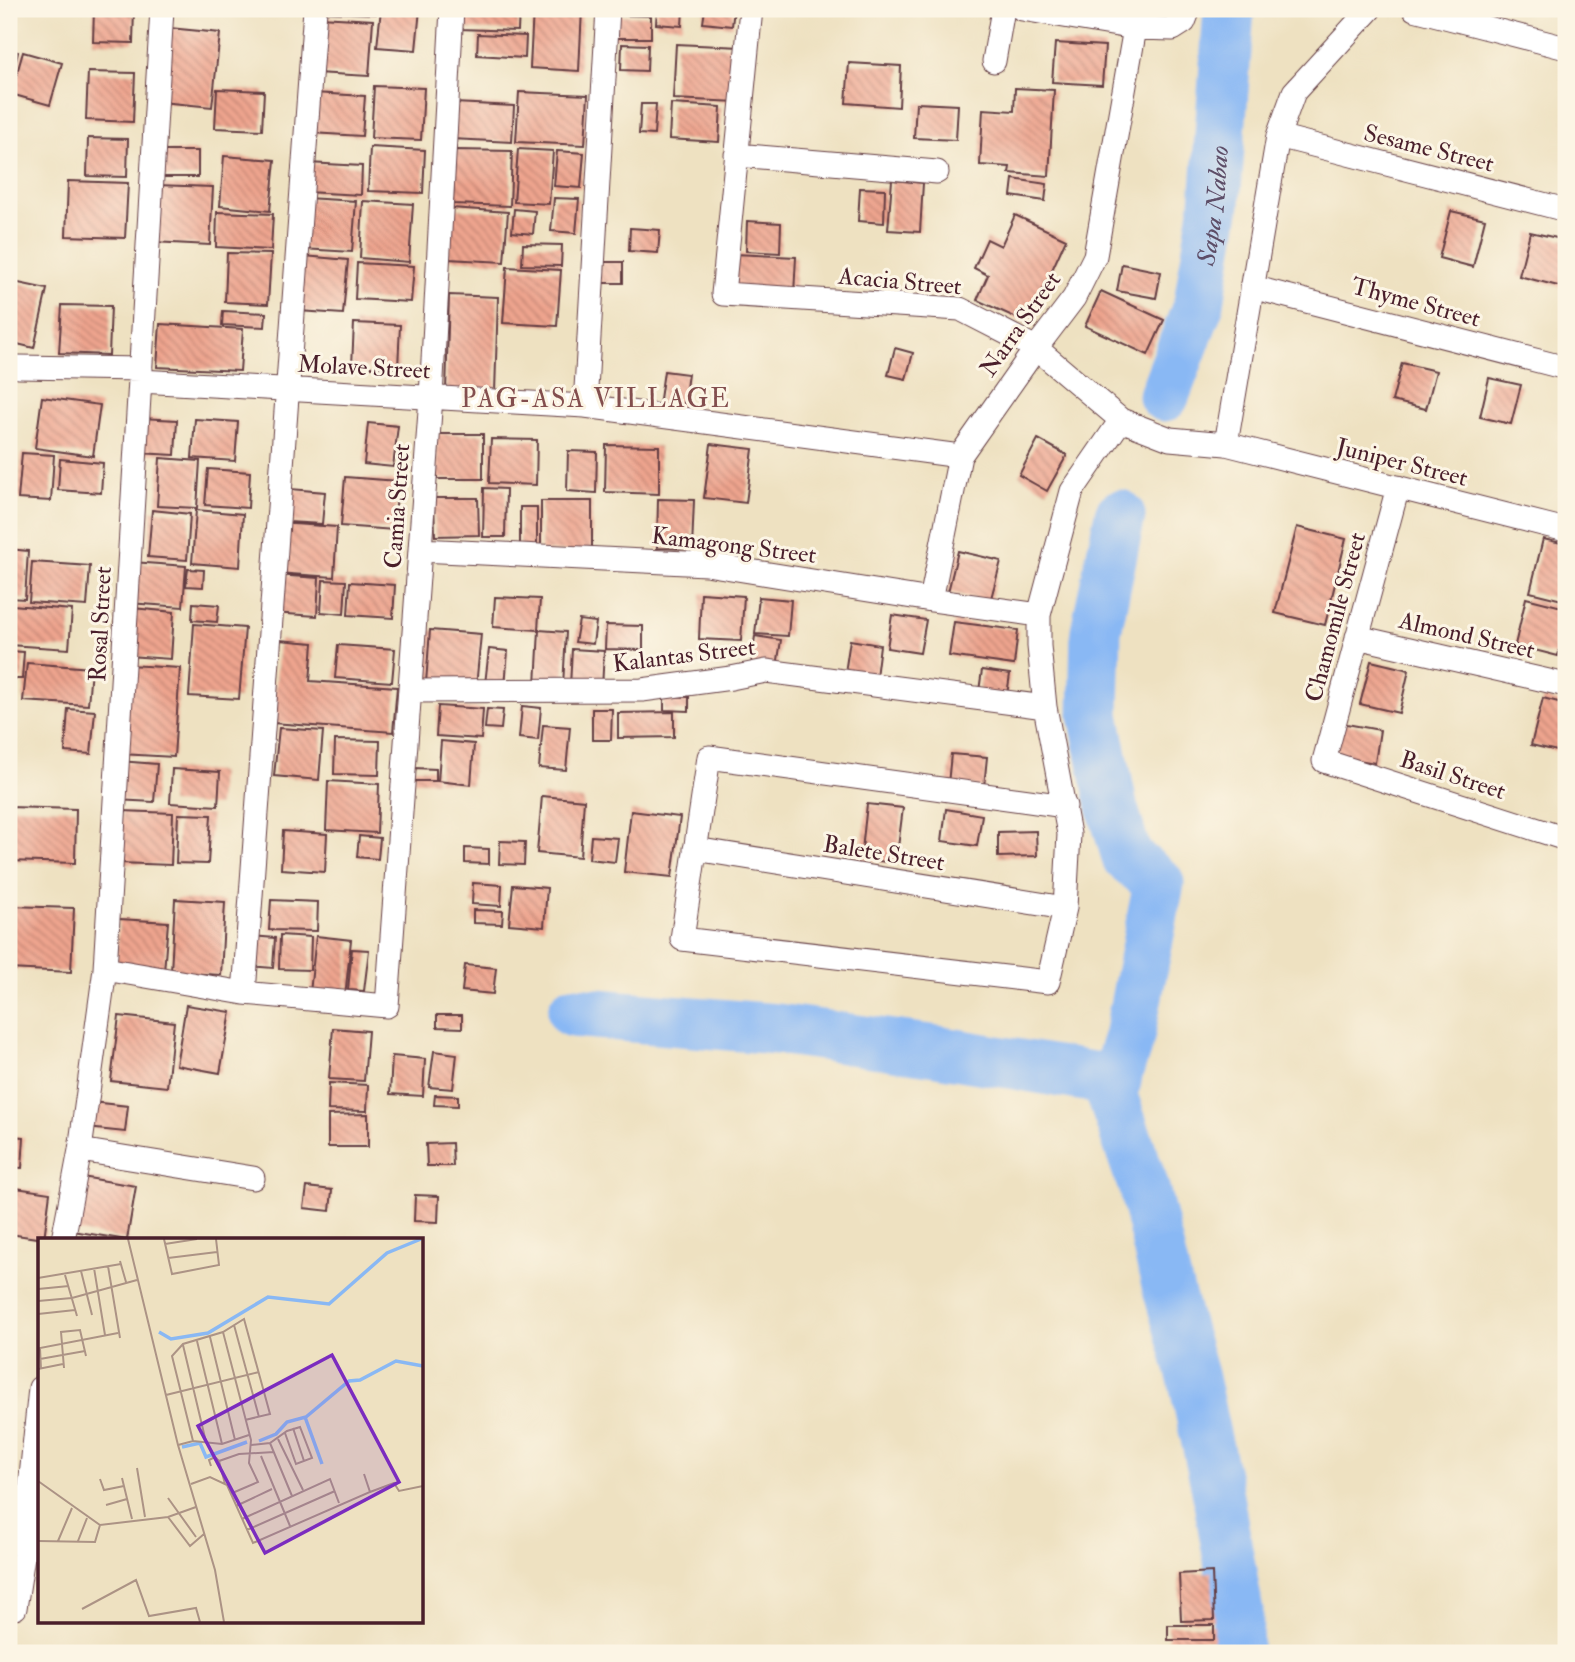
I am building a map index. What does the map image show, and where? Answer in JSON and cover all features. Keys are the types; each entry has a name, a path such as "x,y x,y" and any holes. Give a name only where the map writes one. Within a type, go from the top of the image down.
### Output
{"street":[{"name":"Rosal Street","path":"63,1238 80,1150 106,969 162,9"},
{"path":"106,969 244,993 315,9"},
{"name":"Camia Street","path":"244,993 387,1006 431,397 452,9"},
{"path":"585,406 608,9"},
{"path":"751,9 736,155 937,172"},
{"path":"994,61 1003,9"},
{"path":"1021,9 1135,28 1173,29 1184,22 1189,9"},
{"path":"1226,444 1278,136 1294,92 1370,9"},
{"path":"1414,9 1566,48"},
{"name":"Narra Street","path":"931,600 960,456 1074,298 1095,257 1135,28"},
{"name":"Sesame Street","path":"1278,136 1566,210"},
{"name":"Acacia Street","path":"736,155 723,294 960,309 1036,348 1121,420"},
{"name":"Thyme Street","path":"1252,287 1566,368"},
{"name":"Molave Street","path":"19,367 288,389 585,406 960,456"},
{"path":"1065,806 709,757 682,939 1048,982 1065,908 1069,834 1065,806 1045,707 1039,615 1072,491 1121,420"},
{"name":"Juniper Street","path":"1121,420 1170,439 1226,444 1566,530"},
{"name":"Chamomile Street","path":"1324,761 1398,487"},
{"name":"Kamagong Street","path":"420,550 706,564 1039,615"},
{"name":"Almond Street","path":"1357,637 1566,684"},
{"name":"Kalantas Street","path":"410,691 642,690 766,671 1045,707"},
{"name":"Basil Street","path":"1324,761 1566,839"},
{"name":"Balete Street","path":"695,849 1065,908"},
{"path":"80,1150 253,1178"},
{"path":"9,1607 15,1608 23,1556 38,1408"}],"building":[{"path":"94,9 134,9 133,43 93,42"},
{"path":"322,9 377,9 376,14 322,12"},
{"path":"381,9 420,9 416,50 377,47"},
{"path":"461,9 519,9 518,31 460,29"},
{"path":"533,9 582,9 579,71 530,68"},
{"path":"657,9 683,9 682,26 656,24"},
{"path":"705,9 734,9 732,26 703,23"},
{"path":"613,15 651,16 651,38 612,38"},
{"path":"319,17 373,20 369,76 316,73"},
{"path":"169,28 220,33 212,107 161,102"},
{"path":"478,34 526,36 525,58 477,55"},
{"path":"1055,43 1105,46 1102,85 1052,82"},
{"path":"622,44 648,45 647,71 621,70"},
{"path":"676,44 741,47 738,102 673,99"},
{"path":"9,50 18,52 10,88 9,88"},
{"path":"23,52 62,63 50,105 11,94"},
{"path":"849,63 901,66 899,107 846,103"},
{"path":"88,72 135,73 133,122 86,120"},
{"path":"374,86 424,88 421,140 371,138"},
{"path":"1015,88 1054,90 1049,176 1009,173 1010,167 980,165 983,109 1014,111"},
{"path":"217,89 264,91 262,130 215,128"},
{"path":"519,92 588,95 585,145 516,142"},
{"path":"313,93 365,96 362,136 311,133"},
{"path":"454,103 514,106 512,142 452,139"},
{"path":"916,103 958,105 956,140 914,138"},
{"path":"641,104 656,104 654,135 639,134"},
{"path":"671,104 721,107 719,142 669,139"},
{"path":"88,138 128,139 127,177 87,176"},
{"path":"370,147 425,150 423,193 368,191"},
{"path":"518,149 553,151 549,204 514,202"},
{"path":"455,150 512,151 510,206 453,204"},
{"path":"159,151 198,151 198,177 160,177"},
{"path":"557,151 584,153 581,188 554,186"},
{"path":"224,156 275,160 270,211 220,206"},
{"path":"308,163 362,166 361,195 306,192"},
{"path":"1013,179 1047,184 1045,201 1011,196"},
{"path":"892,180 923,183 920,232 888,230"},
{"path":"68,181 128,183 125,238 66,236"},
{"path":"156,185 213,187 210,245 153,242"},
{"path":"860,188 885,189 884,223 858,221"},
{"path":"306,198 356,201 352,252 303,249"},
{"path":"554,198 579,199 576,233 551,231"},
{"path":"363,201 413,204 409,262 360,258"},
{"path":"451,208 508,212 504,262 448,259"},
{"path":"514,209 535,211 533,234 512,232"},
{"path":"1451,211 1485,219 1473,267 1439,258"},
{"path":"217,212 273,214 271,250 216,247"},
{"path":"1015,215 1066,239 1028,323 977,300 988,275 974,268 987,239 1001,246"},
{"path":"747,221 781,223 780,253 746,251"},
{"path":"630,228 660,230 658,253 629,251"},
{"path":"1530,232 1566,240 1566,268 1562,287 1519,276"},
{"path":"523,244 562,245 561,266 522,265"},
{"path":"227,253 271,254 268,304 225,302"},
{"path":"734,254 796,257 794,294 731,290"},
{"path":"304,256 348,260 343,314 299,311"},
{"path":"600,262 623,262 623,283 599,283"},
{"path":"357,263 414,266 411,302 355,299"},
{"path":"1122,264 1161,272 1156,298 1117,291"},
{"path":"507,267 561,270 557,326 503,323"},
{"path":"9,281 47,289 34,348 9,342"},
{"path":"1101,291 1164,320 1148,355 1085,326"},
{"path":"449,295 498,297 495,392 446,391"},
{"path":"62,305 111,306 109,355 59,353"},
{"path":"223,311 266,313 265,327 222,325"},
{"path":"354,323 400,325 398,368 352,366"},
{"path":"160,324 243,329 240,371 157,367"},
{"path":"895,348 913,353 906,379 888,375"},
{"path":"1402,363 1436,371 1426,409 1392,401"},
{"path":"664,371 688,374 683,409 659,406"},
{"path":"1489,378 1521,385 1511,424 1480,417"},
{"path":"42,397 100,405 93,456 35,448"},
{"path":"141,418 177,420 175,455 138,453"},
{"path":"195,419 238,422 235,461 192,458"},
{"path":"368,423 398,426 393,467 364,464"},
{"path":"437,434 483,434 483,479 437,479"},
{"path":"491,439 537,440 536,485 489,483"},
{"path":"1038,439 1067,455 1047,491 1019,475"},
{"path":"711,444 753,449 746,503 704,498"},
{"path":"606,445 659,446 659,494 605,492"},
{"path":"568,451 597,452 596,493 567,491"},
{"path":"22,453 54,455 51,501 18,499"},
{"path":"160,458 200,461 197,508 157,506"},
{"path":"60,459 103,463 101,493 58,490"},
{"path":"208,469 250,472 248,508 205,505"},
{"path":"345,477 398,481 394,530 341,526"},
{"path":"484,488 506,489 505,537 483,537"},
{"path":"290,489 325,492 322,524 287,522"},
{"path":"434,498 478,498 479,535 435,536"},
{"path":"658,499 694,500 692,549 657,548"},
{"path":"541,501 592,501 592,552 541,551"},
{"path":"520,507 537,507 537,548 520,548"},
{"path":"152,510 190,514 187,560 148,557"},
{"path":"196,510 243,514 240,567 192,563"},
{"path":"279,523 337,527 334,577 276,573"},
{"path":"1297,527 1346,539 1325,625 1275,613"},
{"path":"1543,539 1566,544 1566,601 1530,592"},
{"path":"9,549 28,551 25,599 9,598"},
{"path":"958,551 1001,561 990,602 948,592"},
{"path":"32,562 90,566 87,606 29,602"},
{"path":"132,562 186,566 183,607 129,603"},
{"path":"188,569 204,570 203,587 186,586"},
{"path":"275,575 319,578 317,616 272,613"},
{"path":"323,580 346,581 344,614 321,612"},
{"path":"350,582 395,585 393,618 348,615"},
{"path":"701,593 744,596 741,641 699,639"},
{"path":"495,597 540,599 538,630 493,627"},
{"path":"759,597 791,600 788,636 755,634"},
{"path":"1526,598 1566,608 1566,624 1558,656 1515,645"},
{"path":"193,603 219,605 217,622 192,620"},
{"path":"12,605 72,610 69,649 9,645"},
{"path":"132,608 174,612 171,659 128,656"},
{"path":"892,615 926,620 920,653 887,648"},
{"path":"579,620 596,622 593,644 575,642"},
{"path":"954,622 1018,630 1014,665 949,656"},
{"path":"194,624 245,628 239,699 189,696"},
{"path":"606,625 643,626 643,650 605,649"},
{"path":"430,630 481,634 476,687 426,683"},
{"path":"539,630 566,632 563,686 536,685"},
{"path":"755,636 781,640 777,667 751,664"},
{"path":"279,640 313,643 310,681 397,687 393,732 273,723"},
{"path":"850,640 880,645 876,677 845,673"},
{"path":"338,645 395,649 392,682 335,678"},
{"path":"489,649 508,651 505,686 485,684"},
{"path":"572,649 604,651 602,688 570,686"},
{"path":"9,651 24,652 22,679 9,679"},
{"path":"1371,661 1409,670 1399,713 1360,704"},
{"path":"27,663 91,668 88,705 23,701"},
{"path":"128,665 180,668 174,757 121,754"},
{"path":"982,670 1010,674 1007,695 979,691"},
{"path":"664,696 689,697 689,711 664,710"},
{"path":"1543,698 1566,704 1566,753 1531,745"},
{"path":"438,706 483,709 481,739 436,736"},
{"path":"522,706 541,708 538,740 519,738"},
{"path":"68,709 95,711 91,754 65,752"},
{"path":"487,709 503,710 501,729 485,728"},
{"path":"592,709 612,709 611,740 592,740"},
{"path":"674,712 674,737 618,738 618,713"},
{"path":"1341,723 1380,730 1375,763 1336,756"},
{"path":"543,725 570,727 566,770 539,768"},
{"path":"279,728 323,731 319,780 274,776"},
{"path":"335,740 380,741 379,775 334,774"},
{"path":"441,741 474,744 471,785 438,781"},
{"path":"951,754 987,757 984,787 948,784"},
{"path":"119,761 157,764 154,802 116,800"},
{"path":"414,768 436,769 436,781 414,781"},
{"path":"172,769 220,772 218,806 170,803"},
{"path":"328,781 379,784 377,833 326,830"},
{"path":"542,796 584,800 580,857 537,853"},
{"path":"867,804 903,808 896,863 861,859"},
{"path":"9,807 76,809 75,863 9,861"},
{"path":"946,809 982,815 977,846 942,841"},
{"path":"122,811 173,813 171,865 119,863"},
{"path":"631,811 680,817 672,877 624,872"},
{"path":"178,814 211,815 208,864 176,863"},
{"path":"283,831 327,834 325,872 281,869"},
{"path":"1036,831 1037,856 998,857 998,832"},
{"path":"359,836 380,838 378,859 357,857"},
{"path":"591,836 618,838 615,862 589,859"},
{"path":"500,841 525,842 524,865 499,864"},
{"path":"465,848 489,849 489,864 465,863"},
{"path":"473,883 502,885 501,906 472,904"},
{"path":"513,885 547,888 544,927 509,924"},
{"path":"175,899 225,902 221,975 171,972"},
{"path":"271,900 318,902 317,931 269,930"},
{"path":"9,906 74,908 71,972 9,969"},
{"path":"473,910 503,911 502,924 473,923"},
{"path":"119,919 168,922 164,972 116,970"},
{"path":"280,935 311,937 310,970 279,969"},
{"path":"251,936 275,938 273,968 249,966"},
{"path":"316,936 351,940 345,997 310,993"},
{"path":"352,949 369,950 364,991 348,990"},
{"path":"465,965 496,968 493,994 462,991"},
{"path":"186,1005 231,1012 220,1073 176,1065"},
{"path":"437,1015 462,1015 462,1028 437,1027"},
{"path":"119,1016 174,1022 167,1087 111,1081"},
{"path":"333,1028 368,1031 364,1081 329,1079"},
{"path":"434,1051 457,1054 453,1089 429,1087"},
{"path":"392,1056 425,1059 423,1096 390,1094"},
{"path":"329,1083 368,1085 367,1111 328,1110"},
{"path":"435,1095 458,1096 458,1106 434,1105"},
{"path":"91,1102 128,1106 125,1132 87,1128"},
{"path":"368,1114 368,1147 328,1147 328,1115"},
{"path":"9,1136 24,1137 22,1168 9,1167"},
{"path":"452,1143 453,1166 427,1166 426,1144"},
{"path":"82,1177 136,1186 127,1238 73,1231"},
{"path":"9,1187 50,1193 44,1238 9,1234"},
{"path":"307,1187 332,1190 330,1211 304,1208"},
{"path":"415,1195 439,1196 438,1222 414,1221"},
{"path":"1212,1572 1214,1620 1181,1621 1179,1574"},
{"path":"1168,1625 1214,1625 1214,1640 1168,1640"}],"waterway":[{"name":"Sapa Nabao","path":"1164,396 1199,303 1215,204 1229,9"},
{"path":"1120,515 1096,631 1094,715 1112,806 1127,857 1159,883 1129,1037 1111,1093 1144,1188 1193,1378 1216,1485 1238,1612 1237,1653"},
{"path":"573,1012 777,1029 937,1051 1116,1081"}],"district":[{"name":"PAG-ASA VILLAGE","path":"596,398"}]}
